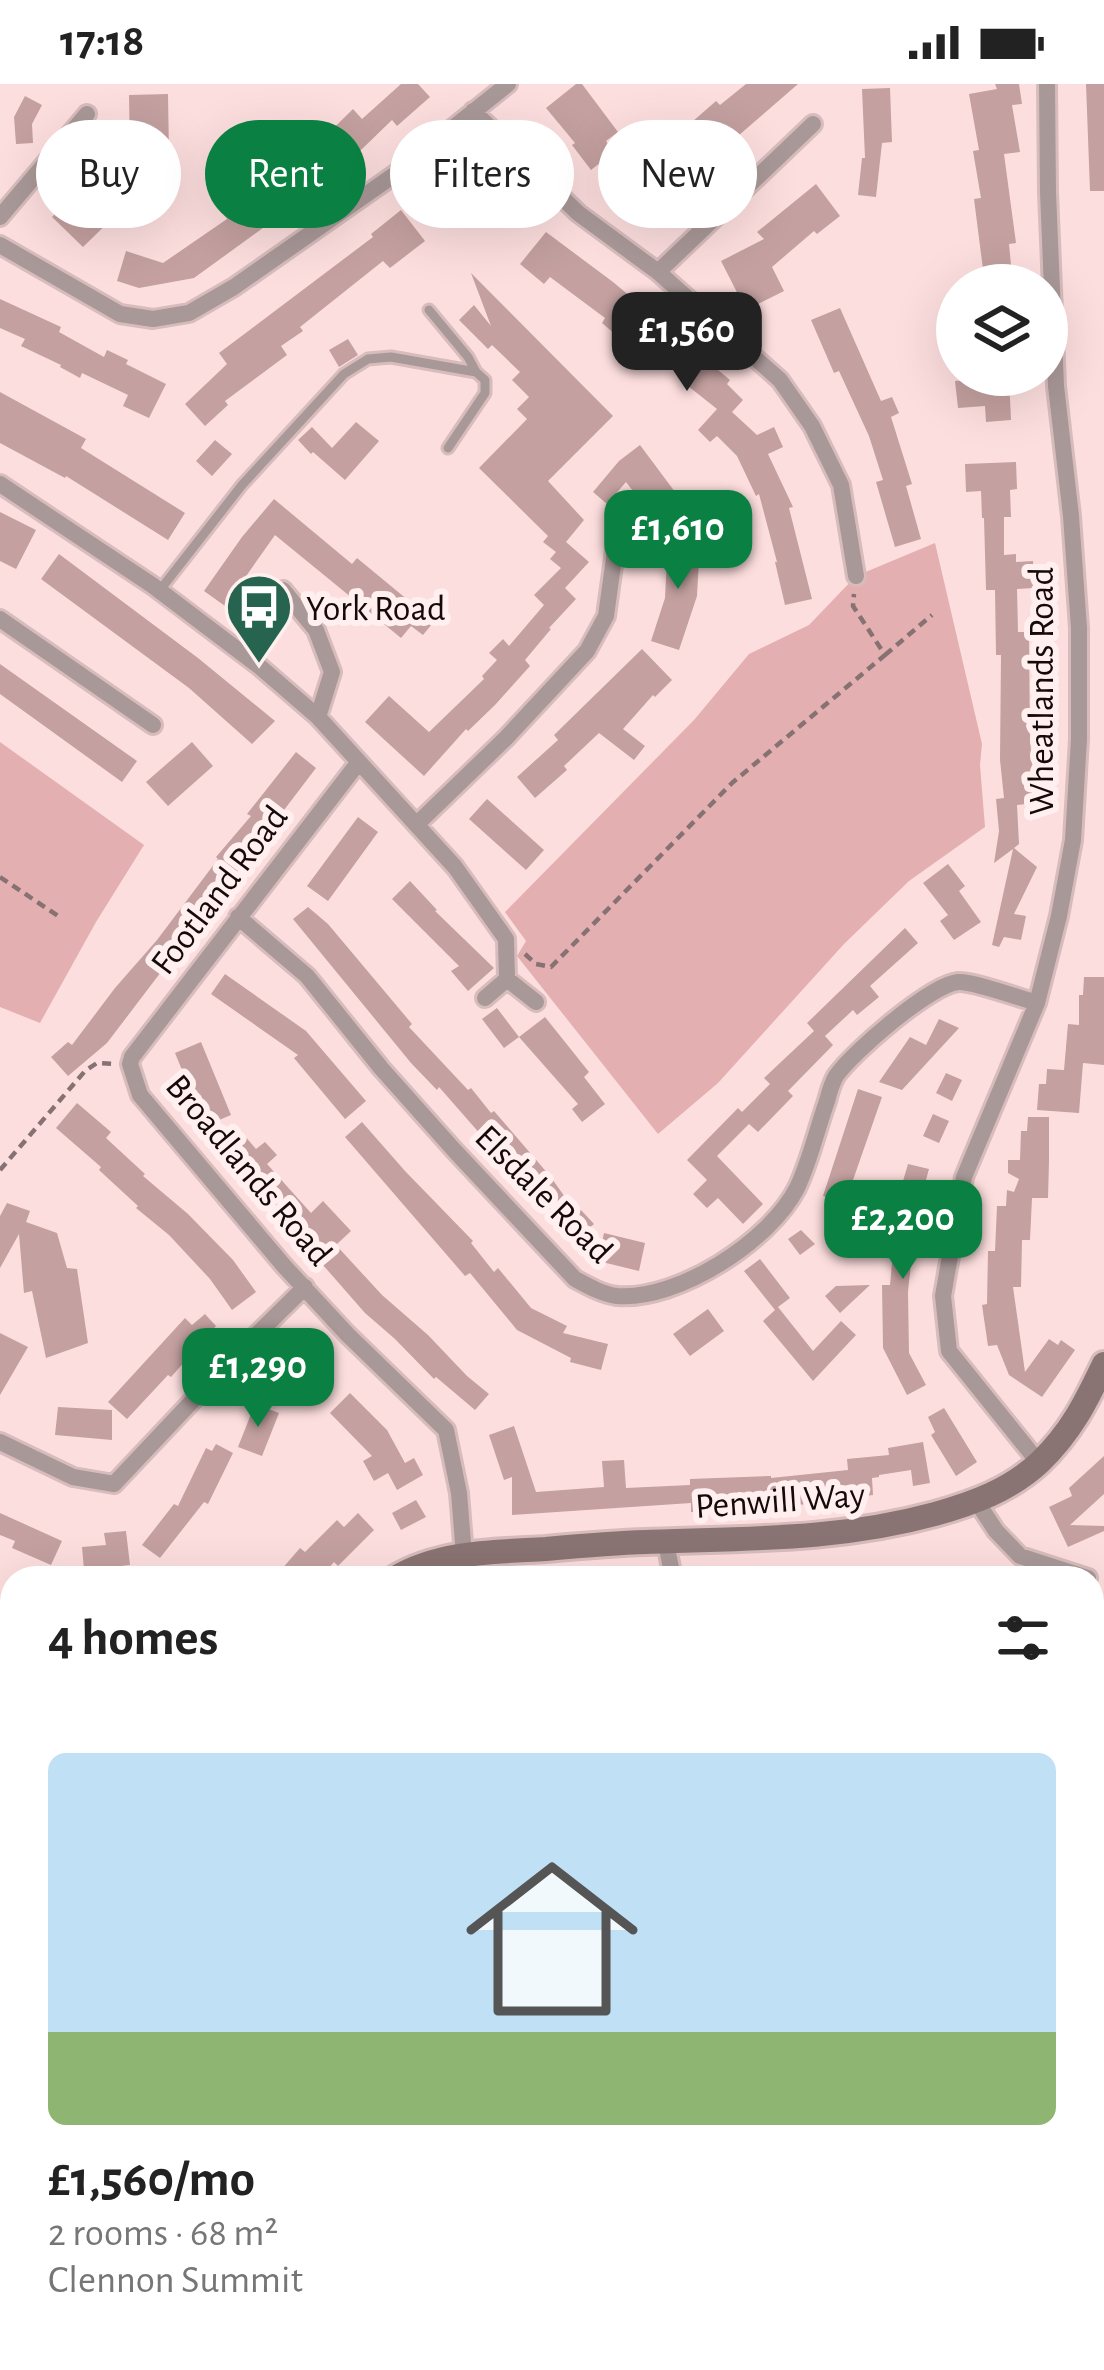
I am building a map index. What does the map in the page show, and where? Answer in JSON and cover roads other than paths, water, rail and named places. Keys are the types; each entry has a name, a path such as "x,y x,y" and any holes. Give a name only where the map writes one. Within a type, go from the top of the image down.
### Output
{"street":[{"path":"0,245 120,314 153,319 189,313 394,175 508,84"},
{"name":"Wheatlands Road","path":"1039,1462 949,1351 944,1296 964,1177 1037,1003 1072,840 1079,739 1076,584 1056,386 1047,84"},
{"path":"473,111 578,213 658,272 780,380 812,426 841,485 856,576"},
{"path":"0,217 87,114"},
{"path":"658,272 813,124"},
{"path":"0,484 160,590 318,717 455,867 506,939 507,979"},
{"path":"417,824 587,651 606,616 617,529"},
{"path":"283,590 316,630 332,672 318,717"},
{"path":"0,619 153,724"},
{"name":"Footland Road","path":"131,1060 358,763"},
{"name":"Elsdale Road","path":"238,917 307,976 381,1068 575,1279 616,1296 650,1294 685,1284 762,1232 796,1190 835,1078 876,1035 934,990 959,982 1037,1003"},
{"path":"485,998 507,979"},
{"path":"507,979 536,1002"},
{"name":"Broadlands Road","path":"131,1060 140,1096 348,1335 446,1430 459,1493 464,1555"},
{"path":"0,1442 74,1477 114,1484 305,1288"},
{"name":"Penwill Way","path":"422,1566 464,1555 766,1540 885,1528 977,1502 1039,1462 1078,1418 1104,1364"},
{"path":"977,1502 1019,1556 1050,1566"},
{"path":"666,1543 671,1566"}],"lane":[{"path":"429,310 485,380 485,393 448,448"},
{"path":"160,590 242,485 344,374 368,359 391,357 476,372"}],"place":[{"name":"York Road","path":"259,666"}]}
